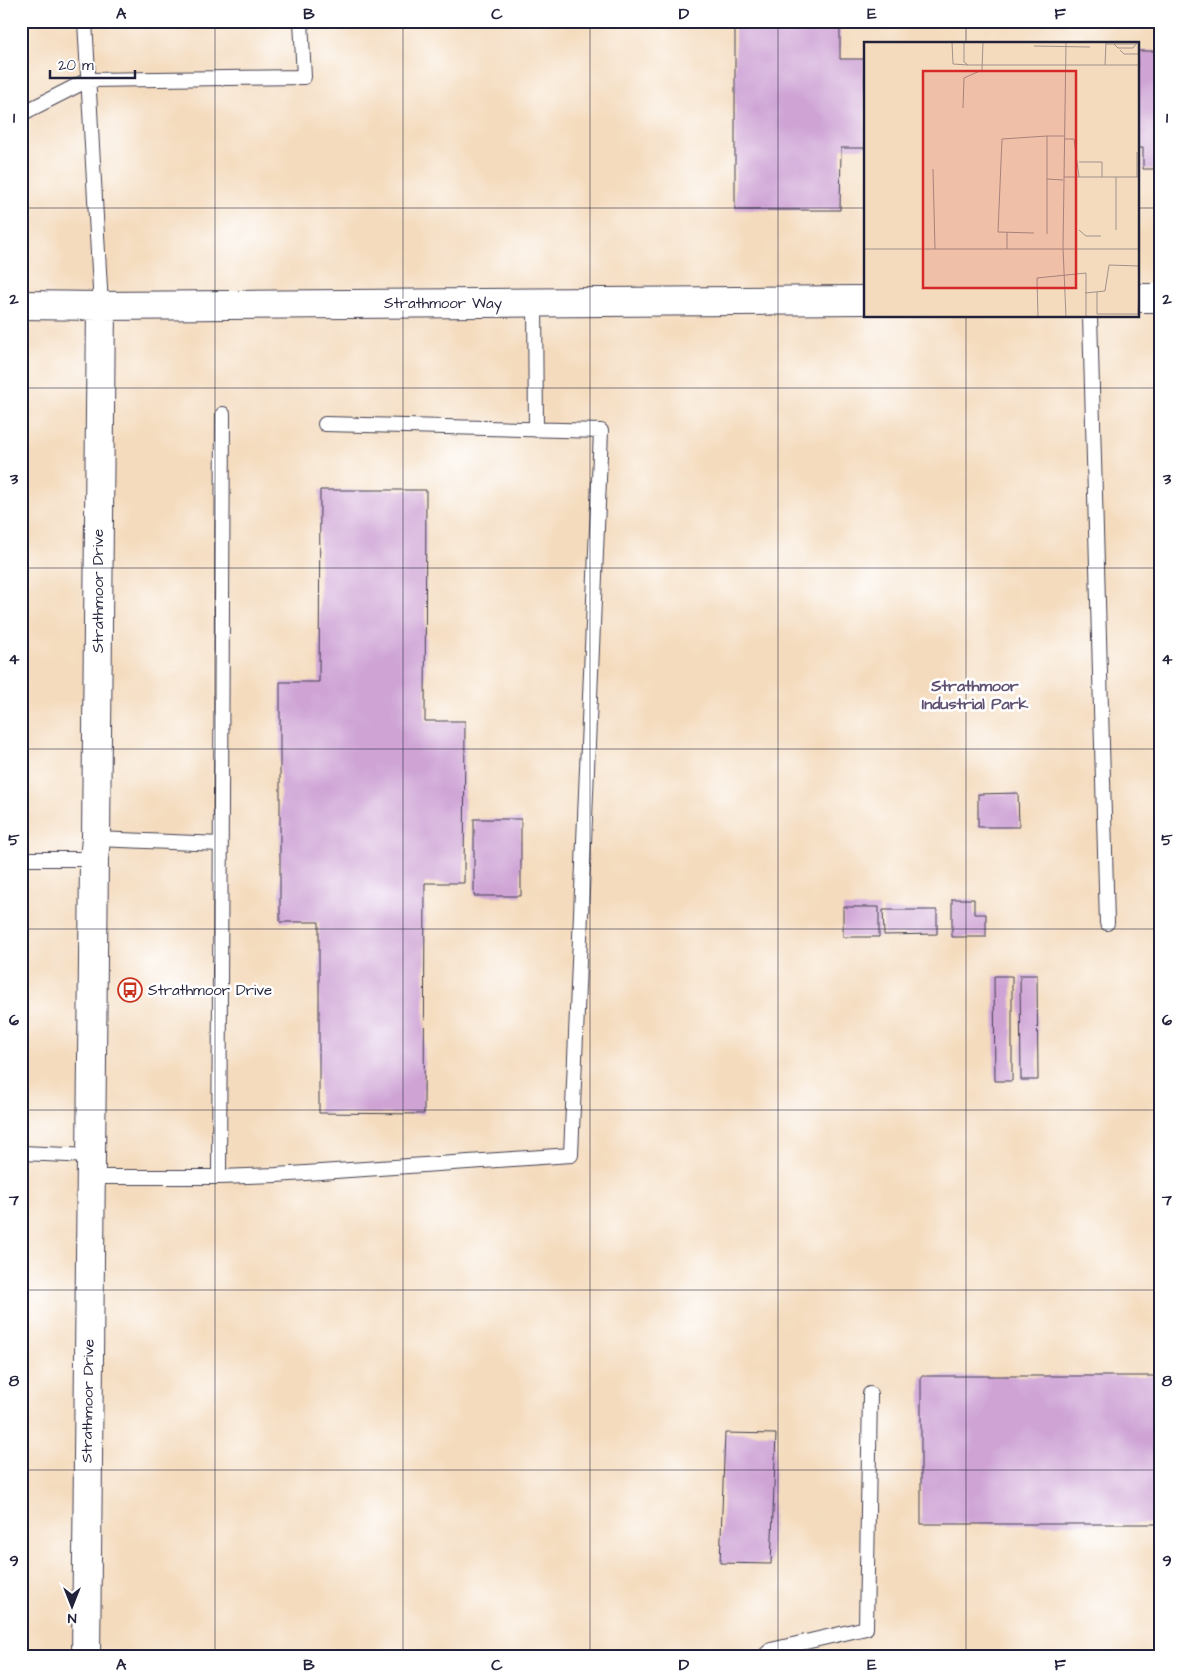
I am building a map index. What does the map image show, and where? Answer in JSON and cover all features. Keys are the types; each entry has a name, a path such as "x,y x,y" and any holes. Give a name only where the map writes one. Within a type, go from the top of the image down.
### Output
{"street":[{"path":"1138,298 1160,298"},
{"name":"Strathmoor Way","path":"21,305 864,300"},
{"name":"Strathmoor Drive","path":"86,1657 100,306"}],"lane":[{"path":"85,21 100,306"},
{"path":"21,112 25,112 88,80 304,77 301,21"},
{"path":"534,302 536,430"},
{"path":"1090,318 1107,922"},
{"path":"219,1177 223,414"},
{"path":"21,1153 91,1166 219,1177 276,1175 571,1155 601,431 325,424"},
{"path":"21,860 95,849 221,844"},
{"path":"763,1657 771,1650 866,1628 870,1394"}],"building":[{"path":"735,21 840,21 840,59 864,59 864,148 841,148 840,210 735,210"},
{"path":"1138,51 1160,51 1160,169 1143,169 1143,148 1138,148"},
{"path":"320,490 426,490 425,721 465,721 464,883 425,883 424,1114 319,1113 319,922 280,922 280,682 319,682"},
{"path":"1018,793 1019,827 978,827 978,794"},
{"path":"474,819 521,819 521,896 474,896"},
{"path":"952,899 974,899 974,914 986,914 986,937 952,937"},
{"path":"843,907 879,907 879,937 843,937"},
{"path":"883,910 937,910 937,934 884,935"},
{"path":"1020,975 1037,975 1038,1080 1021,1080"},
{"path":"994,976 1012,976 1012,1081 995,1081"},
{"path":"921,1376 1160,1376 1160,1524 921,1524"},
{"path":"725,1433 776,1434 771,1564 720,1563"}],"place":[{"name":"Strathmoor Drive","path":"130,990"}],"district":[{"name":"Strathmoor Industrial Park","path":"975,695"}]}
